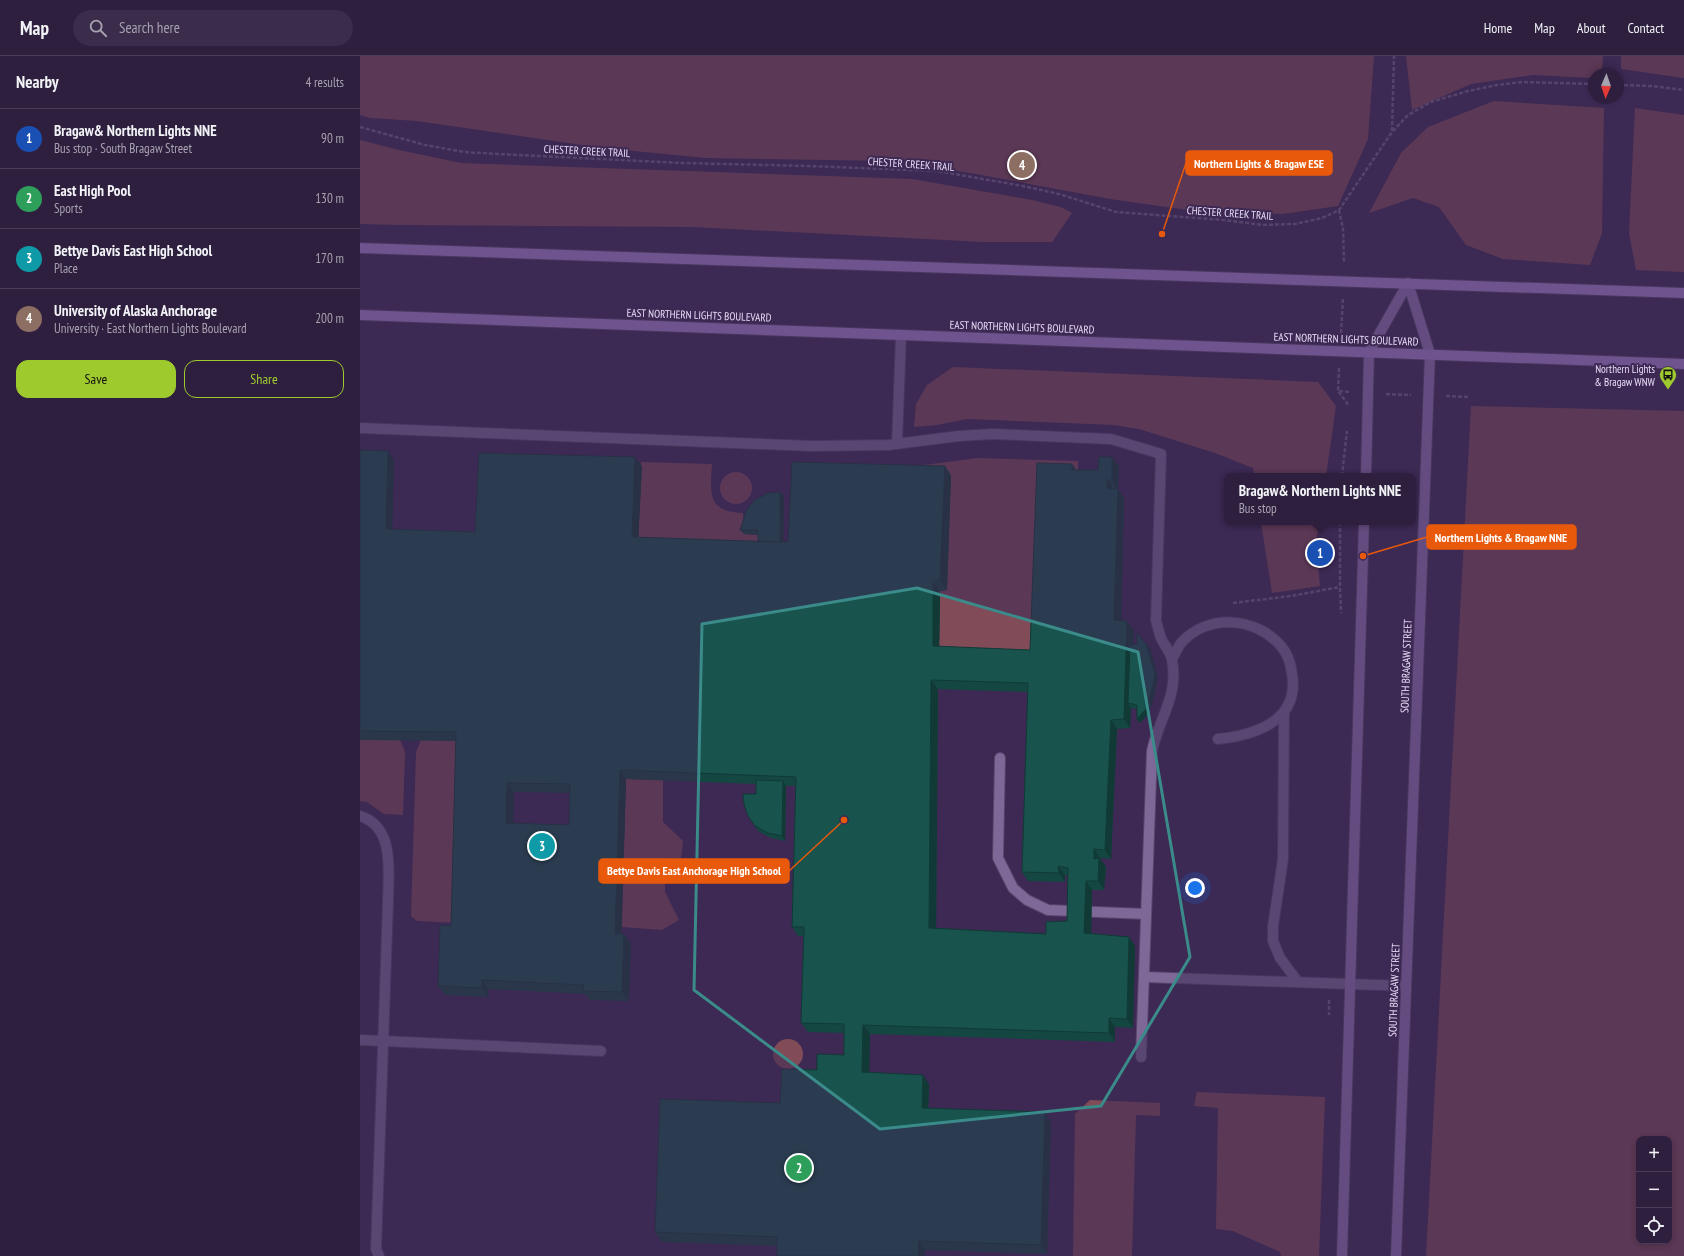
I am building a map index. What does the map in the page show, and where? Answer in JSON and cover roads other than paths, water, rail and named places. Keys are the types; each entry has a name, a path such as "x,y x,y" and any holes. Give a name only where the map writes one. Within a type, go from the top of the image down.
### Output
{"main road":[{"path":"360,248 1684,293"},
{"path":"1366,473 1370,352 1408,283"},
{"name":"SOUTH BRAGAW STREET","path":"1396,1256 1430,354 1408,283"},
{"name":"EAST NORTHERN LIGHTS BOULEVARD","path":"360,315 1684,364"},
{"path":"1342,1256 1364,525"}],"lane":[{"path":"898,444 901,335"},
{"path":"360,428 811,446 898,444 959,436 993,434 1111,439 1161,454 1156,620 1161,637 1172,659 1174,689 1164,717 1155,736 1152,751 1141,1057"},
{"path":"1172,659 1181,643 1195,632 1209,625 1226,622 1247,624 1266,634 1282,647 1291,663 1294,682 1291,698 1284,712 1261,730 1239,737 1218,739"},
{"path":"1284,712 1283,858 1273,926 1273,941 1280,958 1298,982"},
{"path":"1000,758 998,858 1013,888 1027,900 1048,910 1146,914"},
{"path":"360,816 366,818 382,833 388,853 388,902 382,1040 376,1249 379,1256"},
{"path":"1144,977 1406,986"},
{"path":"360,1040 601,1051"}],"place":[{"name":"University of Alaska Anchorage","path":"1022,165"},
{"name":"Northern Lights & Bragaw ESE","path":"1162,234"},
{"name":"Northern Lights & Bragaw WNW","path":"1668,390"},
{"name":"Bragaw& Northern Lights NNE","path":"1320,553"},
{"name":"Northern Lights & Bragaw NNE","path":"1363,556"},
{"name":"Bettye Davis East Anchorage High School","path":"844,820"},
{"name":"Bettye Davis East High School","path":"542,846"},
{"name":"East High Pool","path":"799,1168"}]}
